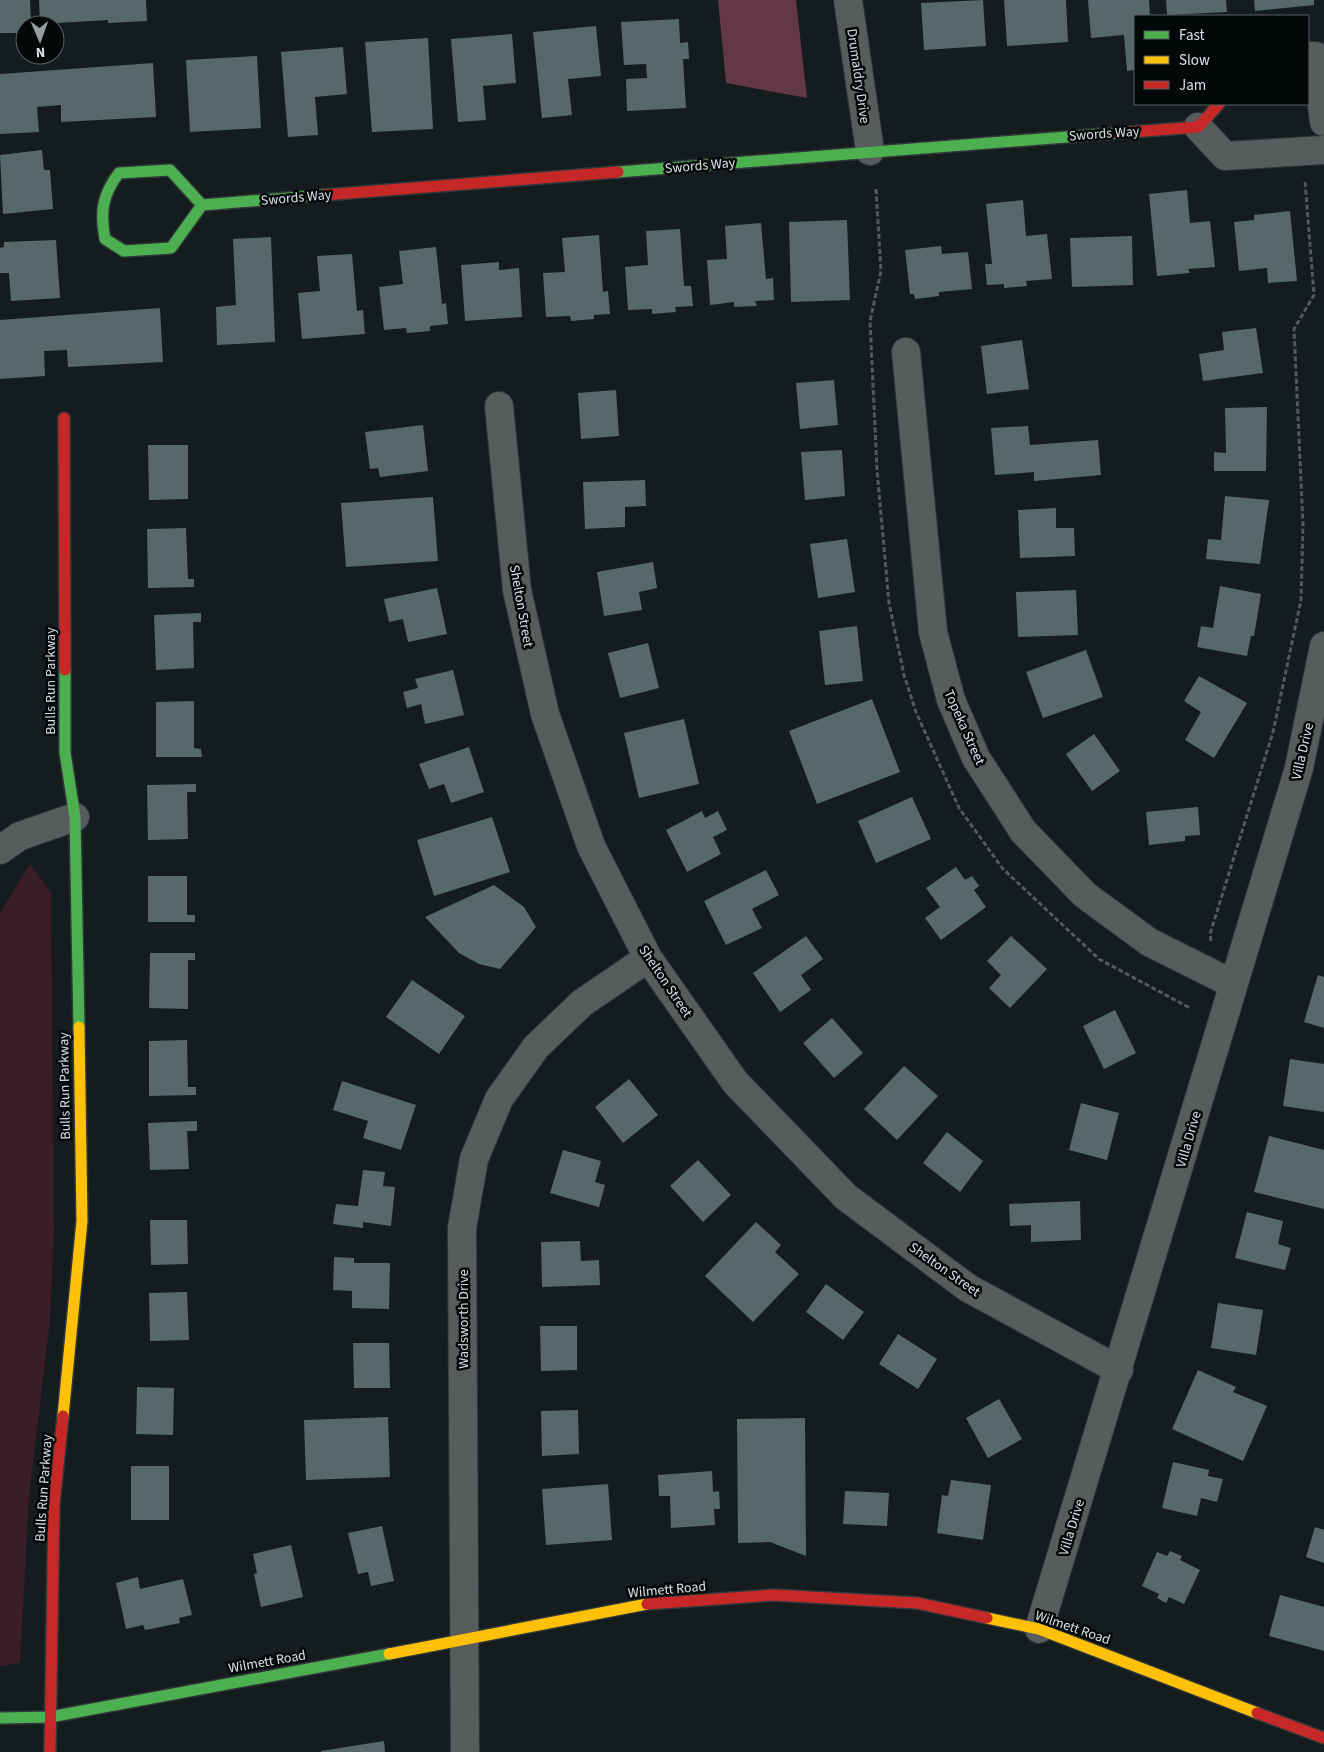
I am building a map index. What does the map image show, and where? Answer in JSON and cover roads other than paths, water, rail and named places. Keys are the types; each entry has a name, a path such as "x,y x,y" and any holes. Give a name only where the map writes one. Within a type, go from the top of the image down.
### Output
{"street":[{"name":"Drumaldry Drive","path":"848,0 870,151"},
{"path":"1309,56 1316,56 1324,122"},
{"path":"1218,105 1198,127 1225,156 1324,150"},
{"name":"Swords Way","path":"202,205 870,151 1198,127"},
{"path":"170,170 202,205 171,248 124,251 105,239 100,215 105,190 119,173 170,170"},
{"name":"Topeka Street","path":"906,352 933,632 951,700 976,758 1023,830 1085,895 1148,942 1233,984"},
{"name":"Shelton Street","path":"499,406 517,590 545,714 591,846 648,958 736,1082 846,1197 968,1288 1119,1370"},
{"name":"Bulls Run Parkway","path":"50,1752 54,1504 82,1221 75,817 65,753 64,418"},
{"name":"Villa Drive","path":"1039,1630 1119,1370 1299,768 1324,646"},
{"path":"0,850 20,836 75,817"},
{"name":"Wadsworth Drive","path":"465,1752 462,1228 474,1159 499,1099 536,1047 582,1003 648,958"},
{"name":"Wilmett Road","path":"0,1718 50,1717 465,1640 635,1605 774,1595 917,1603 1039,1630 1324,1738"}]}
